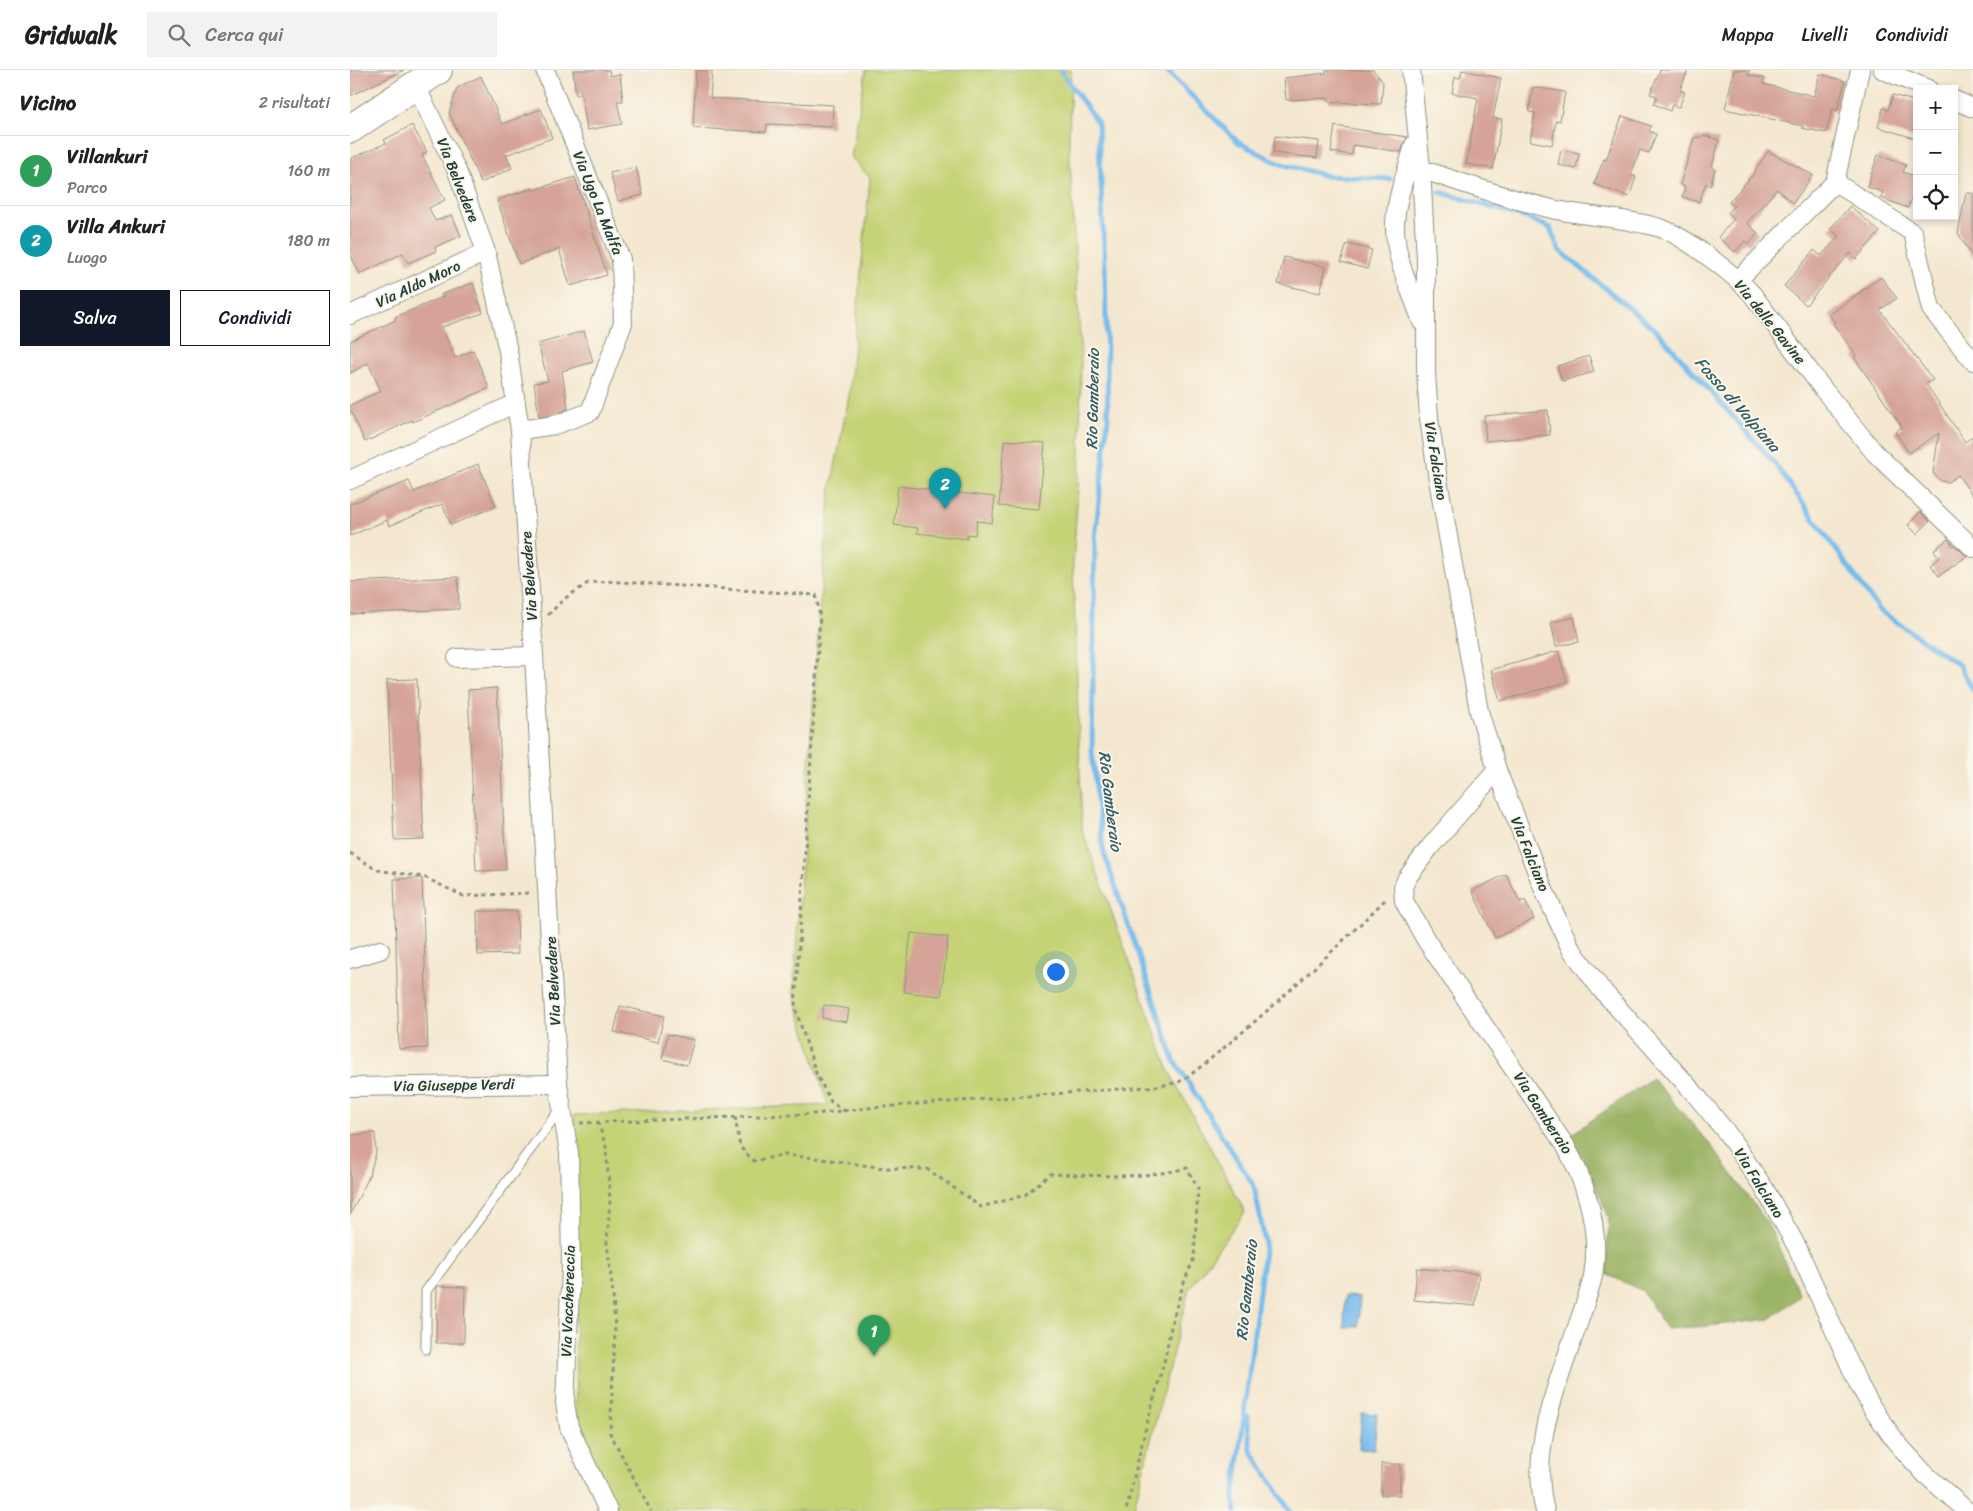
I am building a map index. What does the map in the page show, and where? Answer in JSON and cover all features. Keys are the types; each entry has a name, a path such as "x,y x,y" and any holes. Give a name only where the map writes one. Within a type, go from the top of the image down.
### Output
{"main road":[{"path":"350,129 423,77"}],"street":[{"name":"Via Ugo La Malfa","path":"520,430 555,425 590,412 623,323 621,258 545,70"},
{"name":"Via Falciano","path":"1411,70 1421,169 1426,259 1429,418 1438,480 1479,711 1497,770 1544,890 1571,949 1601,989 1695,1094 1727,1133 1764,1188 1797,1247 1858,1383 1873,1409 1896,1442 1925,1474 1967,1511"},
{"path":"1739,279 1835,182 1860,70"},
{"path":"1883,70 1919,85"},
{"name":"Via Belvedere","path":"423,77 486,252 508,351 520,430 558,1084"},
{"path":"1958,102 1973,108"},
{"path":"1417,136 1397,209 1395,230 1402,267 1426,332"},
{"name":"Via delle Gavine","path":"1421,169 1462,183 1553,209 1628,220 1662,228 1687,242 1739,279 1823,389 1875,453 1973,548"},
{"path":"1835,182 1913,233 1931,309 1973,361"},
{"name":"Via Aldo Moro","path":"350,315 486,252"},
{"path":"350,480 516,403"},
{"path":"457,658 534,656"},
{"path":"1407,878 1430,848 1497,770"},
{"name":"Via Gamberaio","path":"1407,878 1402,893 1411,915 1565,1145 1583,1183 1593,1220 1595,1238 1593,1276 1552,1400 1542,1444 1541,1486 1545,1511"},
{"path":"350,959 380,950"},
{"name":"Via Giuseppe Verdi","path":"350,1087 558,1084"},
{"name":"Via Vacchereccia","path":"558,1084 569,1153 571,1267 565,1403 569,1427 608,1511"}],"lane":[{"path":"426,1348 426,1291 564,1115"}],"path":[{"path":"547,616 564,599 588,582 816,595 820,626 795,1006 816,1073 832,1102 845,1111"},
{"path":"350,853 377,870 424,877 463,896 529,893 529,883"},
{"path":"564,1115 598,1122 814,1114 1159,1086 1178,1082 1189,1076 1253,1024 1330,955 1407,878"},
{"path":"736,1117 740,1147 754,1161 784,1155 884,1168 927,1169 981,1208 1025,1195 1050,1174 1122,1178 1164,1174 1187,1168 1198,1189 1194,1258 1183,1285 1172,1322 1165,1358 1145,1430 1126,1511"},
{"path":"598,1122 606,1147 610,1200 607,1243 616,1333 610,1433 650,1511"}],"green space":[{"path":"866,70 1071,70 1069,142 1081,357 1080,456 1073,565 1082,830 1169,1071 1245,1212 1189,1289 1133,1511 615,1511 576,1423 574,1115 828,1105 793,992 821,590 831,487 849,396 870,178 851,157"},
{"path":"1652,1078 1713,1148 1768,1224 1800,1296 1770,1319 1666,1329 1643,1291 1606,1274 1609,1218 1589,1169 1569,1136"}],"water":[{"path":"1345,1296 1360,1297 1358,1327 1344,1327"},
{"path":"1362,1413 1377,1414 1374,1450 1359,1449"}],"building":[{"path":"350,70 404,70 350,96"},
{"path":"573,70 609,70 610,76 620,74 623,101 617,101 622,124 587,130 581,93 576,95"},
{"path":"696,70 712,70 710,98 833,105 832,127 767,124 766,132 693,128"},
{"path":"1326,70 1373,70 1383,82 1381,104 1329,102 1329,98 1286,100 1284,78 1326,73"},
{"path":"1462,70 1501,78 1493,118 1502,119 1493,169 1466,164 1478,98 1452,93 1455,77 1460,78"},
{"path":"1660,70 1688,70 1680,90 1685,92 1679,107 1672,105 1670,111 1654,104 1657,96 1650,94"},
{"path":"1734,70 1749,70 1748,75 1764,78 1763,84 1814,96 1820,74 1845,81 1837,111 1832,109 1826,133 1725,109"},
{"path":"481,76 502,124 541,109 552,138 506,155 512,168 481,183 449,113 457,88"},
{"path":"1533,87 1565,92 1560,121 1556,120 1552,145 1530,141 1535,113 1529,112"},
{"path":"1893,95 1913,101 1913,138 1878,127 1883,108 1888,110"},
{"path":"1622,116 1651,126 1649,131 1656,134 1649,153 1640,150 1631,175 1636,177 1629,197 1594,184 1604,159 1606,160"},
{"path":"412,125 427,152 422,155 445,200 429,208 435,221 452,215 461,236 435,247 436,251 408,263 403,253 360,274 350,254 350,159 386,143 384,140"},
{"path":"1335,126 1407,137 1401,152 1353,145 1352,155 1331,152"},
{"path":"1275,136 1319,141 1317,158 1273,153"},
{"path":"1707,136 1719,140 1712,167 1715,169 1710,186 1706,183 1699,202 1682,197 1685,187 1680,185 1694,138"},
{"path":"1561,150 1579,153 1576,169 1558,165"},
{"path":"1768,151 1813,175 1793,203 1777,189 1747,223 1758,233 1749,244 1745,241 1735,252 1718,237 1734,219 1728,213 1734,206 1729,202 1756,171"},
{"path":"1878,155 1906,165 1903,172 1913,176 1913,194 1908,208 1881,198 1883,192 1867,187"},
{"path":"636,167 643,195 618,201 610,173"},
{"path":"575,177 607,275 570,286 559,249 519,264 497,200"},
{"path":"1966,193 1973,193 1973,258 1958,233"},
{"path":"1850,206 1880,232 1856,259 1850,253 1806,305 1784,286 1814,250 1821,256 1839,236 1830,229"},
{"path":"1347,244 1372,250 1367,269 1341,262"},
{"path":"1284,257 1326,267 1320,293 1278,284"},
{"path":"1881,277 1897,298 1880,310 1933,380 1926,384 1965,442 1973,436 1973,496 1958,475 1948,482 1941,481 1933,473 1939,433 1909,453 1895,432 1902,427 1854,357 1856,355 1833,324 1835,322 1829,315"},
{"path":"473,283 483,313 442,327 455,358 473,350 489,388 365,442 350,409 350,405 381,391 368,363 350,373 350,341 396,320 395,317 443,297 442,294"},
{"path":"584,331 593,362 562,371 568,409 553,415 539,417 534,383 548,381 538,344"},
{"path":"1589,356 1594,372 1562,381 1557,366"},
{"path":"1548,410 1550,435 1486,441 1484,416"},
{"path":"1004,440 1045,443 1039,509 999,506"},
{"path":"478,464 496,506 451,525 442,504 389,526 387,520 350,536 350,504 409,481 414,492"},
{"path":"898,486 995,497 992,523 977,521 975,535 967,534 967,539 917,533 918,528 894,525"},
{"path":"1920,512 1930,521 1917,534 1908,525"},
{"path":"1948,539 1953,546 1967,556 1939,576 1930,565 1939,558 1934,550"},
{"path":"458,577 459,609 350,614 350,582"},
{"path":"1574,617 1579,642 1556,646 1551,622"},
{"path":"1558,651 1567,682 1500,701 1491,670"},
{"path":"417,679 424,839 394,840 387,680"},
{"path":"497,688 506,870 476,871 468,690"},
{"path":"1506,874 1520,902 1525,900 1534,919 1495,938 1472,891"},
{"path":"422,878 428,1048 399,1049 394,879"},
{"path":"477,911 517,911 518,954 478,955"},
{"path":"911,933 948,937 941,996 904,992"},
{"path":"824,1005 849,1009 847,1022 822,1018"},
{"path":"620,1006 664,1016 658,1042 614,1032"},
{"path":"668,1034 694,1040 687,1065 662,1059"},
{"path":"375,1133 376,1153 368,1179 350,1215 350,1135"},
{"path":"1417,1268 1479,1274 1475,1306 1414,1300"},
{"path":"437,1286 465,1287 464,1343 436,1343"},
{"path":"1381,1464 1400,1464 1400,1495 1381,1495"}],"waterway":[{"name":"Rio Gamberaio","path":"1060,70 1098,123 1105,267 1108,418 1095,539 1092,751 1103,850 1174,1060 1254,1186 1265,1242 1234,1499 1236,1511"},
{"path":"1166,70 1238,142 1278,163 1327,176 1390,179"},
{"name":"Fosso di Valpiana","path":"1440,192 1527,218 1550,228 1559,250 1656,330 1775,464 1879,610 1959,665 1973,690"},
{"path":"1247,1416 1251,1450 1290,1511"}],"place":[{"name":"Villa Ankuri","path":"945,509"},
{"name":"Villankuri","path":"874,1356"}]}
